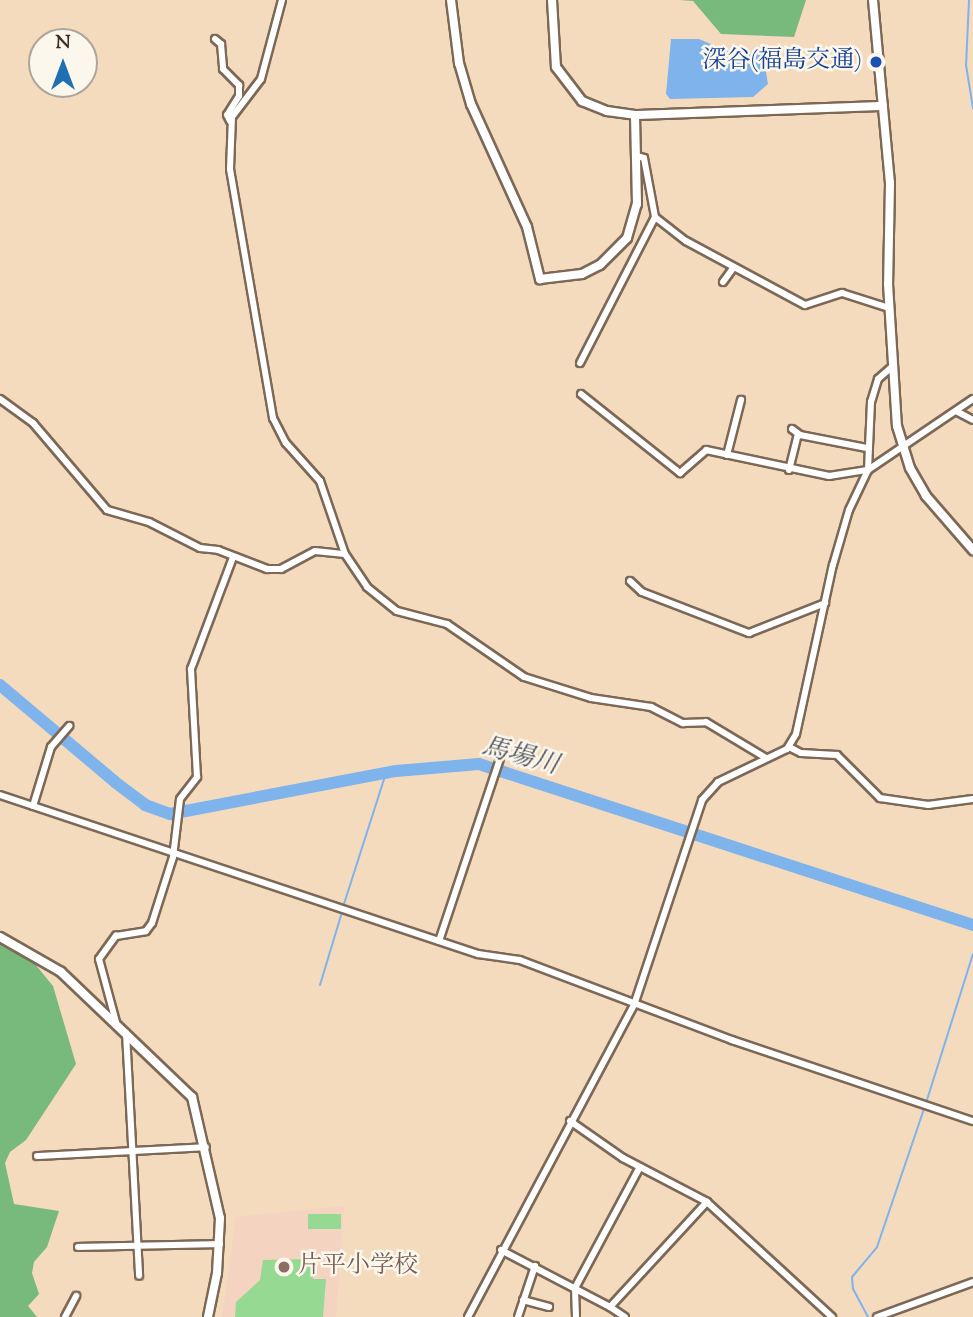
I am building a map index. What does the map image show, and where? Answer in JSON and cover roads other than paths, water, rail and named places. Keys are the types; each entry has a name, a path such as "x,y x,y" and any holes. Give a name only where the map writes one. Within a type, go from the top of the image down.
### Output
{"street":[{"path":"230,121 241,101 261,79 282,0"},
{"path":"451,0 459,63 471,103 527,227 540,279 582,274 615,253 635,217 635,115"},
{"path":"552,0 553,53 564,81 582,100 607,111 635,115 883,106"},
{"path":"873,0 890,183 889,308 902,448 926,496 973,550"},
{"path":"215,39 221,44 223,69 239,85 239,96 227,115 230,121 233,197 271,412 282,437 321,484 345,554 367,587 397,611 447,624 524,677 591,698 651,706 683,723 706,722 766,758"},
{"path":"580,363 654,218 644,158 637,156"},
{"path":"654,218 733,268 805,305 842,293 889,308"},
{"path":"723,282 733,268"},
{"path":"468,1317 501,1250 634,1005 694,824 712,786 789,747 798,729 825,603 849,510 868,470 867,448 875,386 893,366"},
{"path":"581,394 680,473 703,450 789,470 829,476 868,470 973,400"},
{"path":"0,399 33,424 107,510 137,517 195,547 274,569 315,551 345,554"},
{"path":"727,455 741,400"},
{"path":"956,411 973,420"},
{"path":"789,470 795,432 867,448"},
{"path":"116,1022 99,959 116,936 150,927 172,852 179,821 179,806 197,772 191,669 233,557"},
{"path":"630,581 642,592 749,633 825,603"},
{"path":"33,806 51,747 69,726"},
{"path":"789,747 801,753 837,755 880,798 928,805 973,799"},
{"path":"439,941 500,759"},
{"path":"0,795 485,956 520,960 634,1005 973,1121"},
{"path":"0,937 55,968 127,1031 192,1097 207,1147 220,1244 208,1317"},
{"path":"127,1031 130,1151 139,1276"},
{"path":"570,1121 640,1167 706,1202 832,1317"},
{"path":"37,1156 207,1147"},
{"path":"576,1317 575,1289 640,1167"},
{"path":"610,1307 706,1202"},
{"path":"78,1247 137,1243 220,1244"},
{"path":"501,1250 625,1317"},
{"path":"518,1317 535,1266"},
{"path":"877,1317 973,1282"},
{"path":"65,1317 76,1296"},
{"path":"523,1300 548,1307"}],"water":[{"path":"671,39 699,39 732,53 763,54 768,84 753,97 670,99 666,94"}],"waterway":[{"path":"969,0 966,65 973,108"},
{"name":"馬場川","path":"0,685 145,805 170,814 396,771 479,764 973,925"},
{"path":"343,907 386,773"},
{"path":"320,985 342,912"},
{"path":"926,1103 973,954"},
{"path":"868,1317 853,1289 852,1277 877,1247 924,1109"}],"place":[{"name":"深谷(福島交通)","path":"876,62"},
{"name":"片平小学校","path":"284,1267"}]}
